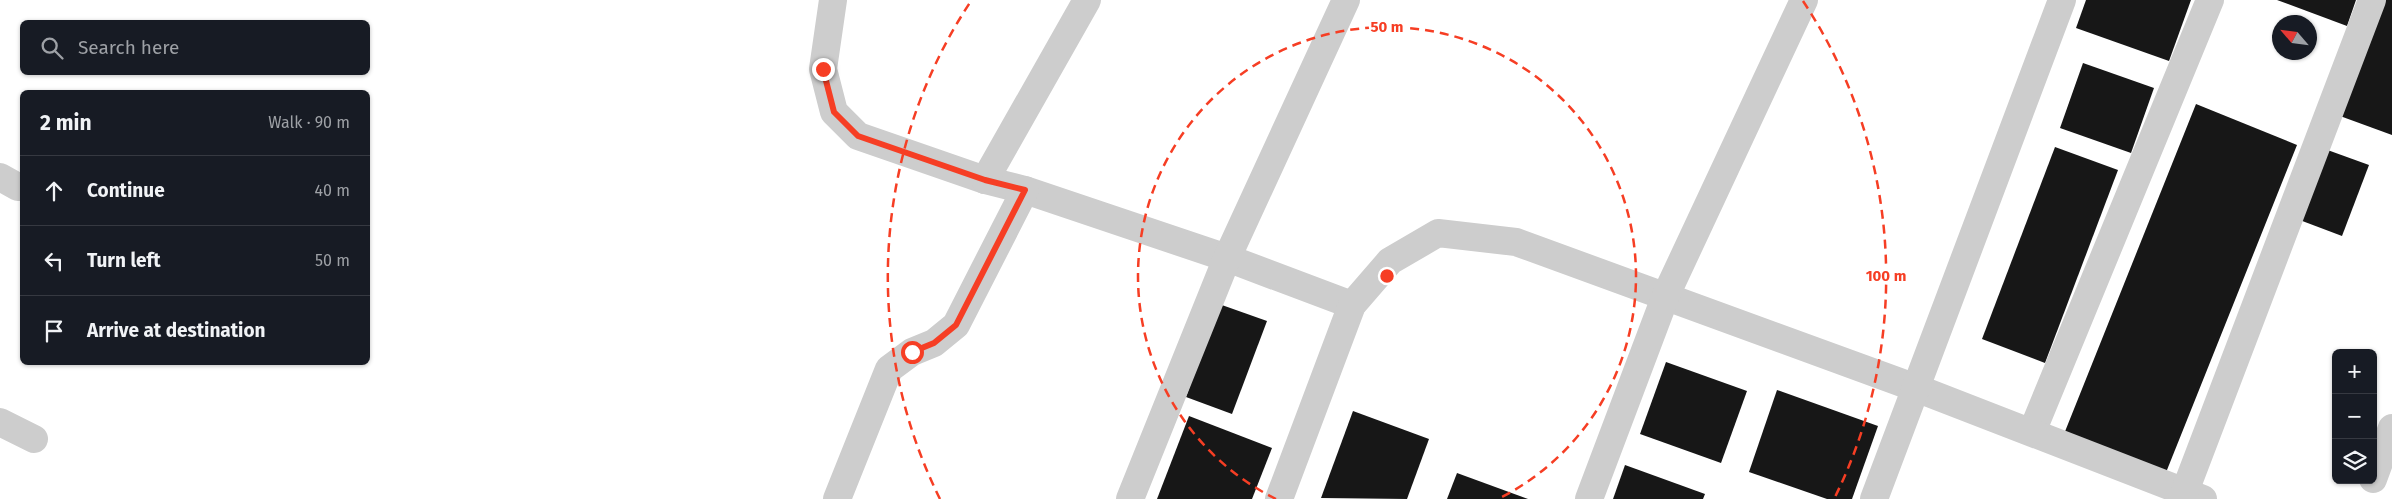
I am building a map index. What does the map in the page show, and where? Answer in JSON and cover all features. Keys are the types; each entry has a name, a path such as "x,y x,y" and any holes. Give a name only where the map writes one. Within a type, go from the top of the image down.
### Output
{"street":[{"path":"833,0 823,69 834,112 858,136 985,180 1025,190 1226,258 1352,305"},
{"path":"985,180 1087,0"},
{"path":"1130,499 1226,258 1346,0"},
{"path":"1588,499 1666,295 1804,0"},
{"path":"1874,499 2062,0"},
{"path":"2032,432 2210,0"},
{"path":"1279,499 1352,305 1390,261 1438,233 1516,242 1666,295 1916,388 2032,432 2190,496 2372,0"},
{"path":"837,499 890,369 912,352 934,343 956,325 1025,190"},
{"path":"0,422 34,439"},
{"path":"2377,469 2392,428"},
{"path":"2366,499 2372,484"}],"building":[{"path":"2086,0 2191,0 2169,61 2076,28"},
{"path":"2277,0 2356,0 2347,26"},
{"path":"2382,0 2392,0 2392,135 2340,116"},
{"path":"2083,63 2154,88 2131,153 2060,128"},
{"path":"2196,104 2297,145 2165,475 2064,434"},
{"path":"2055,147 2118,170 2045,363 1982,339"},
{"path":"2322,148 2369,165 2342,236 2297,219"},
{"path":"1219,304 1267,321 1232,414 1186,397"},
{"path":"1666,362 1747,391 1721,463 1640,434"},
{"path":"1777,390 1878,426 1852,499 1827,499 1749,472"},
{"path":"1353,411 1429,439 1407,499 1321,498"},
{"path":"1189,416 1272,448 1252,499 1157,499"},
{"path":"1625,465 1705,494 1703,499 1613,499"},
{"path":"1457,473 1528,499 1447,499"}],"route":[{"path":"823,69 834,112 858,136 985,180 1025,190 956,325 934,343 912,352"}]}
